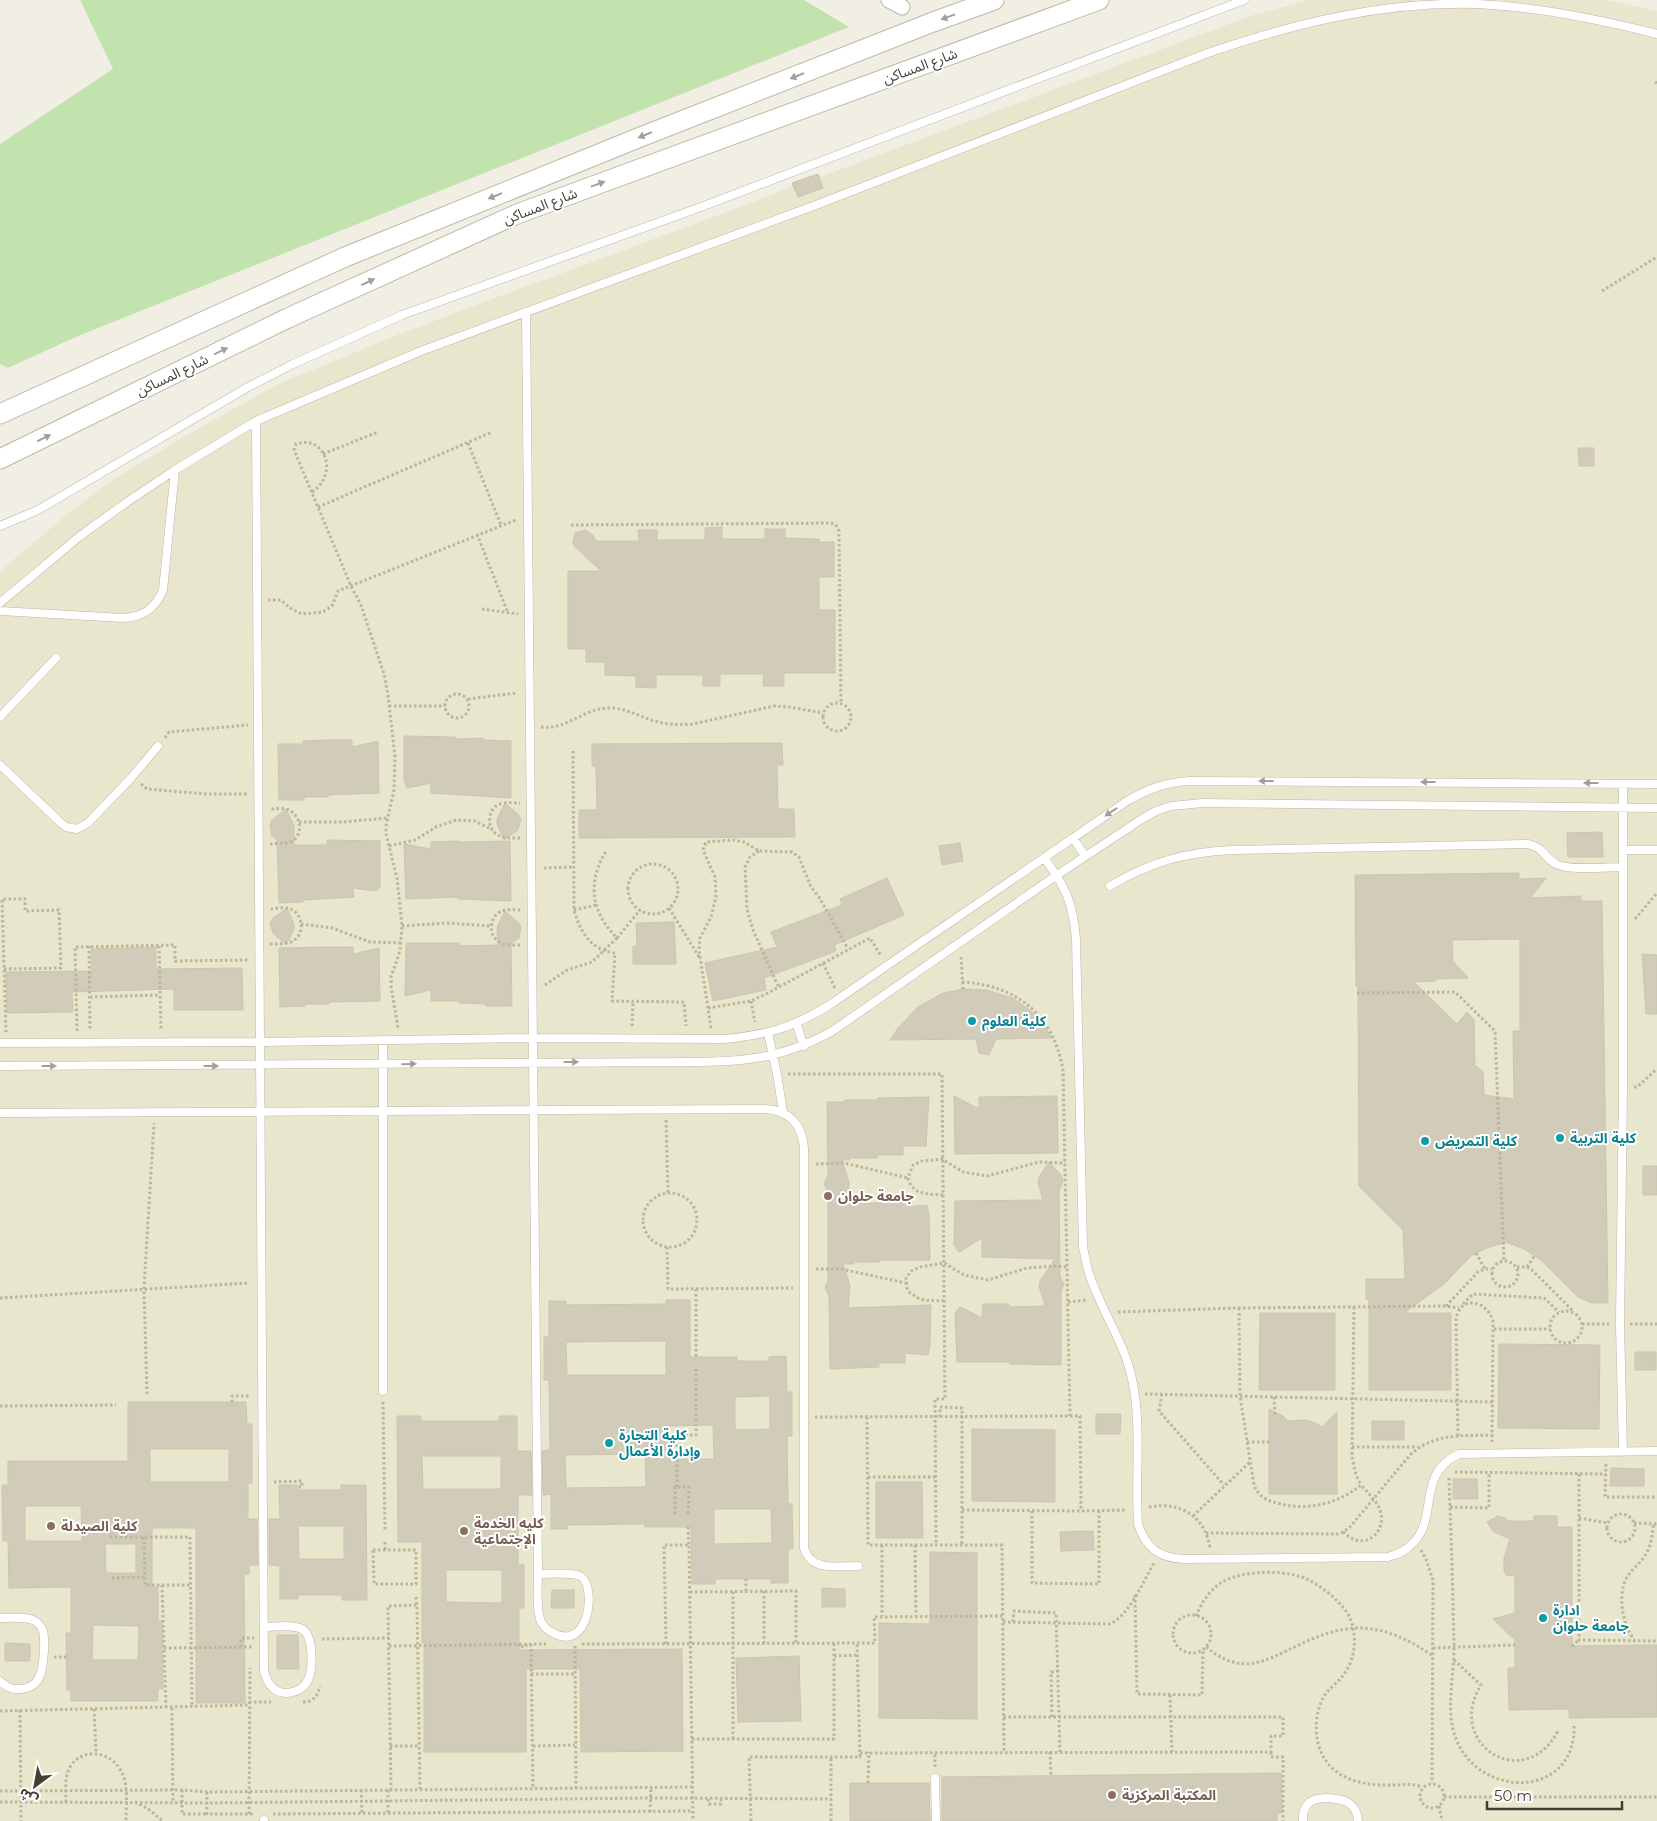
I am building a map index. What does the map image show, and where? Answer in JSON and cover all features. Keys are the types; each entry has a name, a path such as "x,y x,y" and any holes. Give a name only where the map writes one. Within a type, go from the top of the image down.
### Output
{"street":[{"name":"شارع المساكن","path":"0,414 345,257 638,138 933,22 994,0"},
{"name":"شارع المساكن","path":"0,460 288,318 517,214 1099,0"}],"lane":[{"path":"0,526 38,510 248,387 402,315 458,293 702,207 1244,0"},
{"path":"0,603 80,536 127,502 175,470 256,421 369,372 816,205 1208,53 1297,25 1342,15 1432,4 1478,4 1525,8 1573,15 1657,34"},
{"path":"526,312 538,1574 539,1610 541,1621 547,1630 557,1635 568,1636 578,1632 585,1623 588,1613 588,1587 586,1581 581,1576 575,1575 538,1574"},
{"path":"256,421 260,1066 262,1110 264,1671 267,1680 273,1688 282,1693 293,1693 302,1688 308,1681 311,1671 311,1642 309,1636 300,1628 264,1627"},
{"path":"0,611 134,618 152,608 163,590 175,470"},
{"path":"0,717 56,658"},
{"path":"0,766 61,823 71,829 77,829 88,823 132,777 158,746"},
{"path":"3,1043 533,1038 713,1039 757,1035 796,1023 840,998 1142,792 1173,781 1657,784"},
{"path":"1623,784 1620,1324 1623,1452"},
{"path":"0,1066 736,1062 774,1056 804,1046 844,1024 1085,856 1156,811 1171,806 1187,803 1657,808"},
{"path":"1073,838 1085,856"},
{"path":"1110,886 1142,869 1168,859 1189,854 1232,850 1528,844 1539,848 1554,863 1565,867 1623,867"},
{"path":"1623,850 1657,850"},
{"path":"1044,858 1057,875 1069,899 1073,912 1076,939 1083,1247 1088,1269 1099,1298 1121,1343 1132,1380 1136,1418 1138,1524 1142,1536 1150,1546 1160,1554 1172,1558 1388,1557 1403,1551 1415,1541 1423,1528 1434,1476 1440,1466 1459,1454 1657,1451"},
{"path":"796,1023 804,1046"},
{"path":"768,1033 774,1056 783,1112"},
{"path":"383,1040 383,1391"},
{"path":"0,1113 534,1109 765,1109 783,1112 792,1118 799,1127 803,1138 804,1548 809,1560 819,1565 858,1566"},
{"path":"0,1618 32,1620 38,1623 44,1634 43,1669 39,1679 32,1686 23,1689 12,1689 0,1681"},
{"path":"935,1778 936,1821"},
{"path":"1303,1821 1304,1807 1308,1802 1318,1798 1338,1799 1349,1802 1356,1811 1358,1821"}],"path":[{"path":"1602,291 1657,257"},
{"path":"323,454 378,432"},
{"path":"318,507 492,432"},
{"path":"312,492 320,487 326,474 326,461 323,454 316,447 310,443 302,442 294,446 294,450 351,586 361,605 378,654 388,694 395,774 386,834 397,878 402,926 400,951 391,986 400,1040"},
{"path":"468,443 500,525"},
{"path":"258,601 282,600 290,608 302,614 323,612 332,606 338,592 477,534 528,515"},
{"path":"571,525 831,523 836,525 839,531 841,703"},
{"path":"477,534 508,612"},
{"path":"482,609 529,615"},
{"path":"468,699 470,709 463,717 458,718 449,715 445,706 448,697 452,694 461,694 468,699 530,691"},
{"path":"831,703 841,703 849,708 851,721 848,727 842,730 830,730 822,719 823,713 831,703"},
{"path":"389,706 445,706"},
{"path":"530,726 550,728 560,726 590,711 610,708 629,712 654,721 682,725 774,706 823,713"},
{"path":"158,746 169,732 258,724"},
{"path":"573,751 574,910 579,927 589,941 604,950 615,953 612,1001 684,1002 687,1038"},
{"path":"132,777 147,789 207,794 259,794"},
{"path":"531,803 501,803 490,814 490,825 497,834 507,838 531,837"},
{"path":"259,810 287,809 297,816 299,822 298,834 290,842 259,844"},
{"path":"299,822 343,822 387,818"},
{"path":"389,846 415,840 436,826 456,820 475,821 493,830"},
{"path":"713,1039 699,958 700,938 711,917 716,897 715,877 703,850 706,842 712,840 733,840 744,842 759,850 792,852 799,857 811,887 819,897 848,949"},
{"path":"759,850 750,857 745,867 747,909 753,930 779,988"},
{"path":"606,851 600,862 595,879 596,905 602,920 617,938"},
{"path":"652,864 658,864 669,870 676,880 677,898 669,908 655,914 640,910 632,901 628,889 635,872 646,865 652,864"},
{"path":"532,868 573,867"},
{"path":"1623,934 1657,893"},
{"path":"3,1043 4,969 2,899 25,899 25,910 59,910 61,968 4,969"},
{"path":"574,910 596,905"},
{"path":"260,910 287,908 294,910 298,914 301,924 298,935 290,942 260,944"},
{"path":"669,908 699,958"},
{"path":"532,910 502,911 493,919 491,926 497,941 504,944 532,945"},
{"path":"533,990 554,980 567,970 592,962 617,938 640,910"},
{"path":"402,926 447,923 491,926"},
{"path":"301,924 332,928 370,942 401,943"},
{"path":"708,1008 750,1001 779,988 870,938 887,965"},
{"path":"960,943 963,989"},
{"path":"77,1043 75,947 175,945 175,961 260,960"},
{"path":"89,946 91,1043"},
{"path":"159,946 161,1043"},
{"path":"823,963 840,998"},
{"path":"962,982 992,986 1020,999 1040,1017 1052,1034 1060,1054 1063,1070 1070,1416"},
{"path":"1357,993 1455,992 1495,1031 1504,1261"},
{"path":"90,997 160,996"},
{"path":"750,1001 757,1035"},
{"path":"631,1038 633,1002"},
{"path":"1637,1087 1657,1069"},
{"path":"777,1074 942,1074 945,1399 935,1399 936,1545"},
{"path":"666,1109 668,1194"},
{"path":"147,1394 144,1289 155,1111"},
{"path":"943,1195 920,1193 911,1187 908,1178 910,1168 917,1162 942,1159 963,1172 987,1176 1033,1163 1065,1163"},
{"path":"804,1166 830,1162 844,1163 908,1178"},
{"path":"668,1194 676,1195 690,1203 695,1211 696,1227 686,1241 679,1245 667,1247 655,1243 649,1237 643,1222 644,1214 653,1200 668,1194"},
{"path":"667,1247 668,1289 804,1288"},
{"path":"1476,1253 1485,1269"},
{"path":"1527,1267 1535,1256"},
{"path":"1504,1261 1513,1263 1517,1267 1518,1279 1509,1287 1498,1285 1493,1281 1492,1269 1496,1264 1504,1261"},
{"path":"944,1301 918,1298 909,1292 906,1283 908,1274 914,1268 944,1263 964,1275 988,1280 1027,1268 1067,1267"},
{"path":"1517,1267 1527,1267 1532,1270 1576,1314 1582,1324 1579,1337 1574,1341 1562,1343 1556,1340 1550,1329 1552,1319 1559,1312 1565,1311 1576,1314"},
{"path":"804,1272 815,1269 841,1269 906,1283"},
{"path":"1446,1306 1476,1275 1485,1269 1492,1269"},
{"path":"0,1298 262,1282"},
{"path":"696,1289 696,1357"},
{"path":"1458,1436 1456,1319 1459,1308 1473,1294 1544,1298 1559,1312"},
{"path":"1068,1302 1099,1298"},
{"path":"1463,1304 1477,1304 1488,1310 1494,1329 1492,1453"},
{"path":"1134,1311 1446,1306 1459,1308"},
{"path":"1343,1532 1354,1540 1360,1541 1374,1536 1380,1526 1382,1514 1374,1499 1361,1485 1353,1466 1354,1307"},
{"path":"1239,1308 1240,1396 1254,1485 1261,1496 1267,1500 1285,1505 1308,1507 1325,1504 1341,1498 1361,1485"},
{"path":"1494,1329 1550,1329"},
{"path":"675,1514 675,1487 678,1487 678,1435 696,1435 696,1369"},
{"path":"383,1391 385,1531"},
{"path":"1152,1394 1493,1402"},
{"path":"1162,1394 1160,1411 1224,1485"},
{"path":"232,1402 232,1396 263,1396"},
{"path":"1274,1397 1275,1415"},
{"path":"0,1406 116,1405"},
{"path":"940,1417 940,1407 962,1408 962,1545"},
{"path":"804,1417 1080,1416 1081,1512"},
{"path":"867,1417 868,1545 1002,1545 1004,1752"},
{"path":"1206,1533 1338,1534 1350,1527 1410,1455 1419,1447 1429,1441 1441,1438 1492,1434"},
{"path":"1247,1442 1269,1442"},
{"path":"1352,1447 1419,1447"},
{"path":"1606,1452 1605,1496 1657,1497"},
{"path":"1193,1516 1250,1462"},
{"path":"1574,1724 1575,1733 1571,1750 1560,1767 1543,1779 1522,1783 1510,1782 1488,1775 1474,1765 1462,1751 1452,1727 1451,1714 1454,1647 1449,1472 1606,1474"},
{"path":"1450,1507 1489,1508 1489,1473"},
{"path":"1579,1474 1579,1640"},
{"path":"868,1477 936,1477"},
{"path":"264,1482 302,1481 302,1487 297,1487"},
{"path":"678,1487 689,1487 688,1516"},
{"path":"962,1510 1081,1512 1137,1509 1160,1505 1169,1506 1178,1508 1193,1516 1206,1533 1210,1548 1210,1559"},
{"path":"1032,1511 1032,1583 1099,1584 1099,1510"},
{"path":"1620,1513 1631,1518 1634,1523 1633,1534 1624,1541 1618,1541 1608,1535 1607,1523 1620,1513"},
{"path":"1579,1518 1607,1523"},
{"path":"1634,1523 1655,1524 1648,1552 1627,1577 1622,1593 1626,1624 1635,1641"},
{"path":"688,1527 692,1821"},
{"path":"110,1537 190,1536 192,1707"},
{"path":"144,1537 144,1585 190,1584"},
{"path":"1415,1541 1426,1559 1433,1580 1432,1783"},
{"path":"385,1542 385,1550"},
{"path":"666,1644 664,1545 689,1545"},
{"path":"882,1545 882,1616"},
{"path":"915,1545 916,1616"},
{"path":"373,1550 385,1550 416,1550 416,1584 374,1584 373,1550"},
{"path":"1003,1622 1109,1624 1124,1614 1160,1554"},
{"path":"1196,1616 1208,1594 1225,1581 1252,1574 1282,1573 1300,1576 1319,1587 1346,1610 1354,1629 1355,1640 1351,1660 1342,1677 1323,1698 1319,1707 1317,1737 1324,1757 1330,1766 1346,1778 1368,1784 1411,1784 1422,1787"},
{"path":"112,1578 144,1577"},
{"path":"746,1579 746,1592"},
{"path":"162,1585 166,1708"},
{"path":"764,1591 764,1643"},
{"path":"690,1592 796,1591 796,1643"},
{"path":"733,1592 733,1740"},
{"path":"1136,1595 1137,1694 1202,1695 1203,1650"},
{"path":"416,1597 421,1646 420,1789"},
{"path":"388,1813 390,1746 388,1606 417,1605"},
{"path":"1013,1622 1014,1611 1056,1613 1060,1752"},
{"path":"575,1644 875,1643 874,1616 1002,1616"},
{"path":"1196,1616 1205,1620 1210,1626 1211,1633 1211,1640 1206,1647 1203,1650 1189,1653 1177,1646 1173,1633 1179,1620 1185,1617 1196,1616"},
{"path":"1206,1647 1225,1660 1246,1664 1257,1663 1268,1660 1311,1639 1329,1633 1354,1629 1392,1633 1408,1639 1433,1656"},
{"path":"241,1638 241,1647"},
{"path":"325,1639 389,1638"},
{"path":"1572,1646 1579,1640 1626,1643 1657,1641"},
{"path":"692,1739 834,1739 834,1643"},
{"path":"751,1821 749,1757 860,1757 857,1643"},
{"path":"389,1646 519,1644 519,1647 529,1644 549,1644"},
{"path":"529,1644 533,1788"},
{"path":"1433,1648 1515,1645"},
{"path":"164,1648 250,1647 250,1656"},
{"path":"575,1649 576,1788"},
{"path":"834,1656 858,1655"},
{"path":"1454,1659 1481,1686 1473,1701 1471,1712 1474,1733 1487,1750 1496,1757 1517,1761 1528,1759 1546,1748 1558,1731"},
{"path":"249,1814 250,1665"},
{"path":"1052,1717 1051,1672 1058,1672"},
{"path":"531,1674 575,1674"},
{"path":"1170,1695 1172,1752"},
{"path":"0,1711 250,1705"},
{"path":"172,1708 173,1802"},
{"path":"94,1709 96,1754"},
{"path":"20,1710 21,1821"},
{"path":"1003,1717 1283,1717 1283,1736 1271,1736 1271,1757 1283,1758 1283,1821"},
{"path":"533,1746 575,1745"},
{"path":"390,1746 419,1746"},
{"path":"868,1783 869,1752"},
{"path":"1050,1752 1051,1776"},
{"path":"860,1753 1271,1752"},
{"path":"66,1802 67,1776 74,1762 87,1754 111,1758 117,1764 124,1777 126,1821"},
{"path":"831,1757 831,1821"},
{"path":"1439,1806 1429,1808 1421,1802 1420,1792 1422,1787 1432,1783 1442,1788 1444,1797 1439,1806 1442,1821"},
{"path":"650,1812 651,1787"},
{"path":"0,1791 692,1787"},
{"path":"182,1790 182,1814 207,1814"},
{"path":"361,1790 362,1813 692,1812"},
{"path":"1444,1797 1657,1797"},
{"path":"0,1802 249,1802 650,1798 708,1799 709,1804 721,1804 721,1799 831,1799"},
{"path":"135,1802 147,1808 163,1821"}],"shaded area":[{"name":"جامعة حلوان","path":"1309,0 1608,0 1657,11 1657,1821 0,1821 0,571 70,512 114,479 276,385 392,337 748,204 793,186 792,183 818,174 820,177 1253,15"}],"green space":[{"path":"80,0 804,0 849,27 78,336 8,368 0,364 0,144 113,69"}],"building":[{"path":"818,174 823,188 798,197 792,183"},
{"path":"1578,448 1594,448 1594,466 1579,466"},
{"path":"722,527 722,539 765,539 765,529 785,529 785,538 819,539 819,542 834,542 834,577 819,577 819,610 835,610 835,673 784,673 784,686 763,686 764,674 720,674 720,686 703,686 703,675 656,675 656,688 636,687 636,676 605,675 605,662 586,662 586,649 568,649 568,571 601,571 575,547 573,543 575,533 585,530 593,535 596,541 639,541 638,530 657,530 657,540 705,540 705,528"},
{"path":"404,736 455,737 456,739 483,738 483,740 511,741 511,798 431,793 431,783 407,788 404,781"},
{"path":"352,740 352,747 378,741 379,793 304,797 304,800 279,800 278,744 303,744 303,741"},
{"path":"782,743 783,765 777,765 778,809 794,809 795,837 579,838 579,810 597,810 596,766 592,766 592,744"},
{"path":"505,803 521,819 518,830 504,840 497,824 497,819"},
{"path":"286,809 294,826 294,845 327,845 327,840 380,841 380,887 374,891 353,888 354,897 279,903 277,839 272,836 270,825 272,820"},
{"path":"1602,832 1603,857 1568,857 1567,833"},
{"path":"510,841 511,901 458,899 457,897 406,899 404,844 431,849 431,842"},
{"path":"960,843 963,861 942,865 939,846"},
{"path":"1519,873 1519,879 1546,878 1530,898 1581,896 1581,901 1602,901 1608,1303 1592,1303 1578,1297 1541,1260 1524,1249 1506,1242 1472,1255 1444,1284 1404,1313 1451,1313 1451,1390 1369,1390 1369,1299 1366,1299 1366,1279 1405,1279 1403,1230 1359,1186 1358,986 1356,986 1355,875","holes":["1520,939 1520,1031 1513,1031 1514,1099 1484,1095 1483,1072 1475,1065 1474,1020 1467,1012 1457,1024 1414,982 1468,978 1453,961 1452,940"]},
{"path":"887,878 904,915 834,945 836,951 764,978 766,990 713,1001 705,963 777,947 771,932 842,905 840,899"},
{"path":"287,908 294,924 294,929 286,945 273,933 270,923 273,918"},
{"path":"505,911 521,927 519,938 511,943 512,1006 486,1006 486,1004 459,1003 459,1001 431,1001 431,990 405,996 406,943 459,943 459,946 498,945 497,927"},
{"path":"674,922 676,964 633,964 633,946 637,946 636,923"},
{"path":"156,947 156,969 242,968 243,1010 174,1010 174,989 72,992 73,1012 7,1013 6,972 92,971 91,949"},
{"path":"353,947 353,954 379,948 380,1001 329,1002 329,1004 280,1007 279,948"},
{"path":"1642,954 1657,955 1657,1014 1646,1014"},
{"name":"كلية العلوم","path":"963,989 986,990 1013,998 1036,1015 1052,1038 996,1039 989,1055 979,1053 976,1039 890,1040 898,1028 918,1007 943,993"},
{"path":"954,1096 979,1109 979,1097 1057,1096 1058,1153 955,1154"},
{"path":"929,1097 926,1146 903,1146 903,1155 877,1155 877,1158 850,1158 850,1160 842,1160 849,1182 847,1204 905,1202 905,1207 927,1205 929,1214 930,1260 879,1260 879,1262 843,1264 850,1286 848,1308 931,1305 928,1355 905,1353 905,1363 879,1363 879,1367 830,1369 829,1296 825,1288 828,1280 828,1192 824,1184 828,1175 827,1102"},
{"path":"1049,1162 1061,1175 1063,1181 1059,1191 1060,1277 1064,1284 1061,1292 1061,1365 1010,1364 1010,1362 957,1362 955,1313 960,1307 982,1318 983,1304 1009,1304 1009,1307 1045,1306 1039,1286 1040,1281 1055,1259 982,1257 982,1238 959,1252 954,1245 955,1201 1043,1200 1038,1183 1039,1177"},
{"path":"1643,1166 1657,1166 1657,1195 1643,1195"},
{"name":"كلية التجارة وإدارة الأعمال","path":"666,1300 690,1300 690,1357 737,1357 737,1361 769,1361 769,1357 786,1356 787,1392 792,1392 792,1436 787,1436 788,1504 792,1504 793,1549 788,1549 788,1583 771,1583 771,1579 715,1579 715,1584 692,1584 691,1527 645,1527 645,1524 567,1525 567,1529 551,1529 551,1494 543,1495 542,1451 550,1450 549,1380 544,1380 544,1337 549,1337 549,1301 566,1301 566,1305 666,1304","holes":["666,1341 666,1375 567,1375 566,1342","770,1396 770,1429 735,1430 735,1397","713,1425 714,1459 669,1459 668,1426","645,1454 646,1487 566,1488 565,1455","714,1509 771,1509 772,1543 714,1544"]},
{"path":"1260,1313 1335,1313 1335,1390 1259,1390"},
{"path":"1499,1344 1600,1345 1599,1429 1498,1428"},
{"path":"1635,1352 1656,1352 1656,1370 1635,1370"},
{"path":"128,1402 246,1402 247,1424 252,1424 252,1483 248,1483 248,1519 257,1519 258,1565 249,1565 249,1574 244,1574 245,1703 196,1703 196,1528 152,1528 152,1587 158,1587 158,1621 162,1621 163,1689 158,1689 158,1701 71,1701 71,1690 67,1690 66,1633 71,1633 71,1587 9,1588 8,1541 3,1541 2,1485 8,1485 8,1461 128,1461","holes":["150,1449 229,1449 229,1482 150,1482","25,1506 81,1506 82,1541 25,1541","105,1544 136,1544 136,1573 106,1573","93,1625 139,1626 138,1660 92,1660"]},
{"path":"1269,1409 1283,1416 1287,1421 1304,1420 1322,1427 1337,1412 1337,1494 1269,1494"},
{"path":"1096,1414 1121,1414 1120,1434 1096,1434"},
{"path":"397,1416 421,1416 421,1421 499,1421 499,1416 517,1416 517,1451 531,1451 532,1495 518,1495 518,1565 524,1564 524,1608 519,1608 519,1650 682,1649 683,1751 581,1752 580,1669 526,1669 526,1752 424,1752 422,1542 398,1542","holes":["422,1456 501,1456 501,1489 423,1489","446,1570 502,1570 502,1603 446,1602"]},
{"path":"1372,1421 1404,1421 1404,1440 1372,1440"},
{"path":"972,1429 1055,1430 1055,1502 972,1501"},
{"path":"1611,1468 1644,1469 1644,1486 1610,1486"},
{"path":"1453,1479 1477,1479 1478,1499 1453,1499"},
{"path":"876,1482 922,1482 923,1538 876,1538"},
{"path":"279,1485 297,1485 297,1490 341,1490 341,1485 366,1485 367,1600 342,1600 342,1595 298,1595 298,1599 280,1599 280,1566 269,1565 269,1519 280,1519","holes":["298,1526 344,1526 344,1559 299,1559"]},
{"name":"ادارة جامعة حلوان","path":"1498,1516 1508,1521 1534,1521 1534,1516 1557,1516 1557,1527 1572,1527 1572,1646 1657,1645 1657,1717 1569,1718 1569,1709 1509,1710 1508,1668 1515,1668 1515,1640 1493,1619 1515,1613 1515,1576 1506,1575 1504,1570 1504,1558 1510,1539 1494,1532 1487,1522"},
{"path":"1093,1531 1094,1550 1061,1551 1060,1532"},
{"path":"930,1552 977,1553 977,1719 879,1718 879,1623 930,1624"},
{"path":"822,1588 845,1589 845,1607 822,1607"},
{"path":"552,1590 574,1590 574,1608 551,1608"},
{"path":"277,1635 298,1635 299,1669 277,1669"},
{"path":"5,1643 30,1644 30,1661 5,1661"},
{"path":"799,1656 801,1721 738,1722 736,1658"},
{"name":"المكتبة المركزية","path":"1281,1773 1282,1813 1277,1813 1277,1821 942,1821 942,1777"},
{"path":"850,1783 929,1783 930,1821 850,1821"}],"place":[{"name":"كلية العلوم","path":"972,1021"},
{"name":"كلية التربية","path":"1560,1138"},
{"name":"كلية التمريض","path":"1425,1141"},
{"name":"جامعة حلوان","path":"828,1196"},
{"name":"كلية التجارة وإدارة الأعمال","path":"609,1443"},
{"name":"كلية الصيدلة","path":"51,1526"},
{"name":"كليه الخدمة الإجتماعية","path":"464,1531"},
{"name":"ادارة جامعة حلوان","path":"1543,1618"},
{"name":"المكتبة المركزية","path":"1112,1795"}]}
